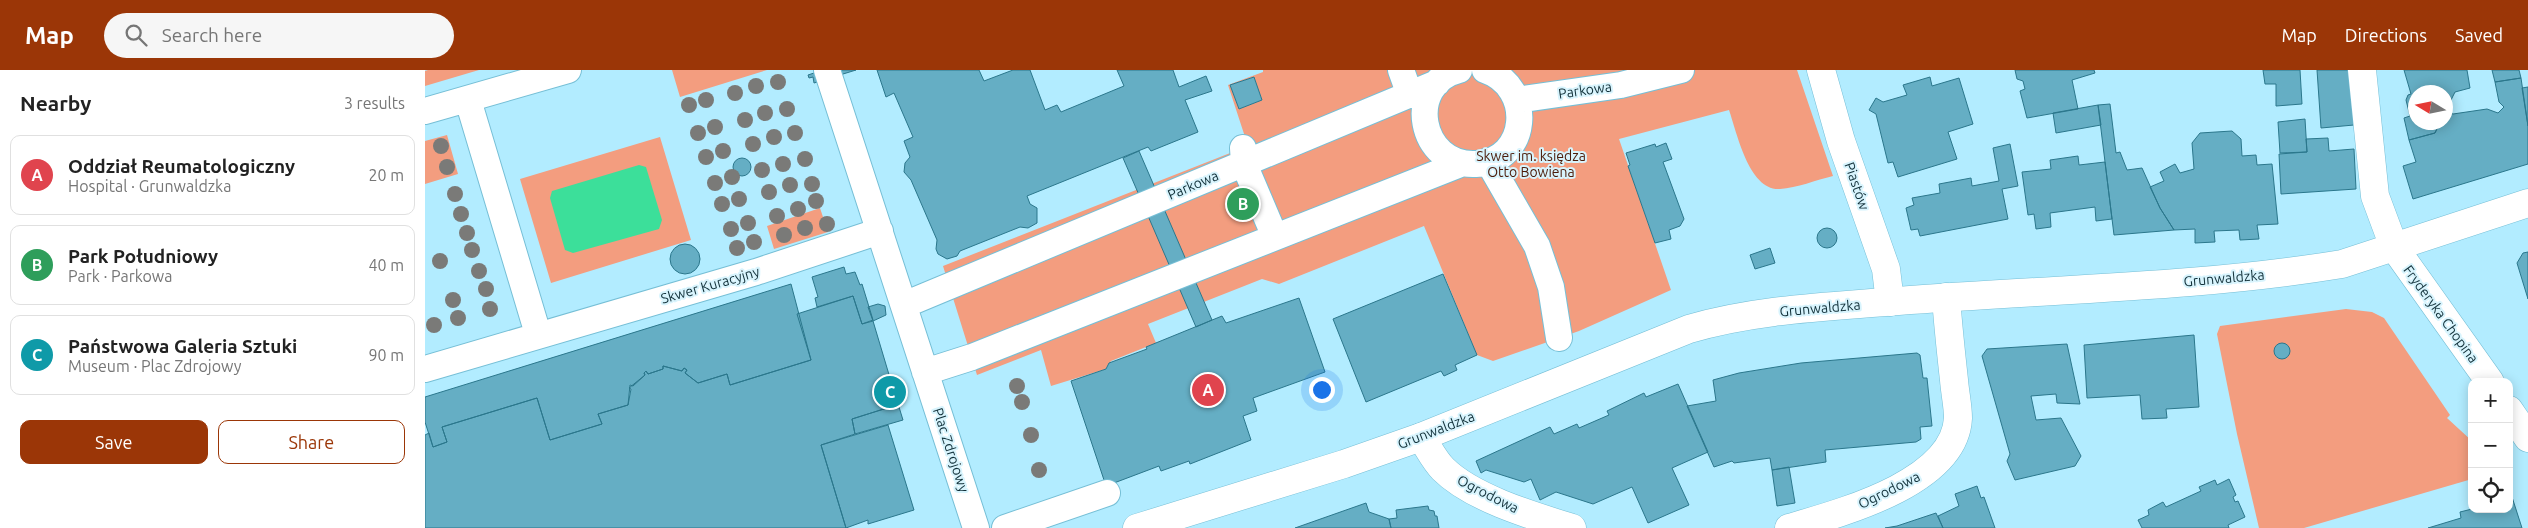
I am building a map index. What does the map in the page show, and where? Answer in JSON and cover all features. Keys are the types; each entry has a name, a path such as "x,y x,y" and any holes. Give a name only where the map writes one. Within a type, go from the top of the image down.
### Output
{"street":[{"path":"827,70 900,294"},
{"path":"1401,70 1410,95"},
{"path":"925,372 971,357 1275,237 1506,150 1515,136 1520,121 1517,100 1505,81 1485,70"},
{"name":"Parkowa","path":"1517,100 1621,85 1681,70"},
{"name":"Piastów","path":"1821,70 1841,141 1885,269 1890,302"},
{"name":"Fryderyka Chopina","path":"2363,70 2375,196 2394,247 2486,378"},
{"path":"425,111 468,100 561,71"},
{"name":"Parkowa","path":"900,294 949,287 1244,156 1410,95 1446,75"},
{"name":"Parkowa","path":"1446,75 1425,103 1425,126 1429,137 1443,154 1476,162"},
{"path":"468,100 538,334"},
{"path":"1244,156 1275,237"},
{"path":"1476,162 1537,246 1551,287 1559,338"},
{"name":"Grunwaldzka","path":"1137,528 1344,464 1421,437 1702,326 1767,312 1945,297 2211,280 2311,269 2342,264 2528,203"},
{"name":"Skwer Kuracyjny","path":"425,369 538,334 756,272 880,231"},
{"name":"Plac Zdrojowy","path":"900,294 976,528"},
{"name":"Ogrodowa","path":"1789,528 1835,514 1888,493 1925,472 1952,442 1958,419 1945,297"},
{"path":"2513,416 2528,438"},
{"name":"Ogrodowa","path":"1421,437 1443,468 1462,484 1518,511 1573,528"},
{"path":"1005,528 1107,492"}],"green space":[{"path":"428,70 479,70 425,86 425,71"},
{"path":"672,70 767,70 680,97"},
{"name":"Skwer im. księdza Otto Bowiena","path":"1263,70 1797,70 1833,176 1800,186 1780,189 1769,187 1760,181 1752,171 1740,146 1729,110 1619,139 1671,290 1579,331 1493,361 1477,355 1424,226 1279,284 1262,279 1148,324 1156,343 1111,361 1106,369 1051,386 1041,350 977,375 943,266 1248,146 1228,85 1263,72","holes":["1254,77 1262,100 1239,109 1230,85"]},
{"path":"447,135 458,174 425,184 425,141"},
{"path":"660,137 691,240 551,283 520,179"},
{"path":"820,208 828,232 774,249 767,226"},
{"path":"2346,309 2372,312 2384,318 2450,415 2447,418 2468,437 2468,480 2304,528 2259,528 2237,434 2217,334 2220,326"}],"shaded area":[{"path":"639,165 646,167 662,220 659,229 573,253 565,250 550,198 552,191"}],"building":[{"path":"823,70 856,70 814,83 813,77 809,78 808,75"},
{"path":"877,70 979,70 984,81 1013,70 1030,70 1045,110 1057,105 1061,112 1124,86 1117,70 1173,70 1179,87 1206,76 1212,91 1185,100 1198,132 1151,151 1148,147 1027,196 1030,204 1037,208 1037,223 1028,228 1020,227 960,251 957,256 947,259 938,254 936,249 937,240 911,180 904,172 905,163 910,157 904,141 913,137 894,93 886,97"},
{"path":"2015,70 2094,70 2095,73 2072,80 2078,109 2027,118 2020,91 2025,89 2023,81 2017,79"},
{"path":"2263,70 2300,70 2302,104 2276,106 2276,84 2265,84"},
{"path":"2317,70 2350,70 2354,125 2321,128"},
{"path":"2404,70 2467,70 2470,88 2455,92 2453,96 2453,85 2408,85"},
{"path":"2492,70 2519,70 2521,78 2495,82"},
{"path":"1254,77 1262,100 1239,109 1230,85"},
{"path":"1930,77 1932,86 1959,78 1973,124 1948,132 1957,159 1898,177 1893,162 1888,163 1876,114 1869,110 1876,98 1883,102 1907,95 1903,85"},
{"path":"2521,78 2528,126 2528,164 2413,199 2403,166 2416,162 2409,140 2435,133 2436,130 2453,130 2453,114 2487,109 2498,113 2504,107 2499,102 2495,82"},
{"path":"2528,87 2528,126 2522,88"},
{"path":"2110,104 2116,153 2120,152 2127,170 2142,168 2160,208 2174,230 2114,235 2098,105"},
{"path":"2098,105 2101,125 2056,133 2053,113"},
{"path":"2408,117 2408,130 2436,130 2435,133 2409,140 2404,118"},
{"path":"2305,119 2307,152 2280,153 2278,122"},
{"path":"2232,131 2241,139 2242,156 2256,155 2257,165 2272,164 2278,224 2257,225 2259,239 2240,240 2239,230 2214,231 2215,242 2195,243 2195,229 2174,230 2160,208 2150,187 2164,181 2160,172 2175,164 2180,173 2194,169 2192,143 2200,133"},
{"path":"2328,138 2329,151 2354,149 2356,189 2281,194 2279,154 2307,152 2306,139"},
{"path":"1666,143 1672,159 1663,162 1684,219 1680,226 1669,230 1671,239 1655,243 1628,166 1630,165 1626,153 1655,144 1656,147"},
{"path":"2010,144 2018,186 2002,189 2008,219 1920,236 1918,229 1911,230 1906,208 1914,205 1912,198 1940,193 1939,184 1971,178 1972,186 1999,181 1993,148"},
{"path":"1139,151 1212,320 1196,327 1123,158"},
{"path":"2078,156 2079,165 2105,162 2112,219 2096,221 2095,207 2050,213 2051,227 2036,229 2034,214 2028,215 2022,172 2051,169 2050,160"},
{"path":"742,158 748,161 751,167 748,173 742,176 736,173 733,167 736,161"},
{"path":"1823,228 1831,228 1837,234 1837,242 1831,248 1823,248 1817,242 1817,234"},
{"path":"685,244 691,245 699,253 699,265 691,273 685,274 679,273 671,265 670,259 671,253 679,245"},
{"path":"1770,248 1775,263 1755,269 1750,255"},
{"path":"2528,252 2528,299 2517,263 2523,253"},
{"path":"844,267 846,274 855,272 860,285 862,284 873,320 862,324 853,296 817,307 815,298 818,297 812,277"},
{"path":"1443,274 1477,355 1455,365 1457,370 1444,376 1441,371 1366,402 1333,319"},
{"path":"791,284 811,360 730,385 727,374 698,383 685,373 687,370 684,368 682,371 663,366 663,369 648,374 646,371 645,375 633,386 630,385 628,405 598,414 602,424 550,440 537,398 442,427 447,442 433,447 425,422 425,397"},
{"path":"853,296 862,324 873,321 890,378 879,382 887,408 852,419 855,434 821,445 846,528 425,528 425,435 429,433 433,447 447,442 442,427 537,398 550,440 602,424 598,414 628,405 631,389 629,388 645,375 646,371 648,374 663,369 663,366 682,371 684,368 687,370 685,373 698,383 727,374 730,385 811,360 797,314"},
{"path":"1299,298 1325,372 1253,398 1257,411 1243,416 1251,440 1190,464 1189,461 1161,471 1159,466 1106,486 1071,381 1106,369 1109,363 1147,349 1146,347 1222,316 1226,323"},
{"path":"878,304 885,306 886,315 873,321 868,307"},
{"path":"2194,335 2199,407 2166,409 2167,418 2142,419 2140,395 2087,398 2084,345"},
{"path":"2282,343 2290,351 2282,359 2274,351"},
{"path":"2067,344 2080,404 2057,403 2056,394 2031,396 2036,420 2061,418 2081,456 2075,466 2015,480 2007,461 2010,454 1982,356 1987,349"},
{"path":"1917,353 1920,355 1923,378 1927,378 1932,426 1920,427 1921,439 1916,442 1825,450 1826,462 1772,470 1770,458 1734,463 1732,461 1714,467 1687,406 1716,401 1713,380 1739,373 1801,363"},
{"path":"890,378 903,420 855,434 852,419 887,408 879,382"},
{"path":"1678,384 1708,452 1672,468 1689,505 1648,523 1632,487 1593,504 1556,492 1540,500 1531,479 1524,482 1486,470 1481,473 1476,461 1550,427 1554,434 1577,424 1579,428 1609,415 1607,411 1644,393 1646,397"},
{"path":"888,425 914,510 868,524 868,520 846,528 821,445"},
{"path":"1789,467 1795,503 1777,506 1772,470"},
{"path":"2229,479 2236,495 2233,497 2235,502 2238,501 2245,517 2228,525 2229,528 2142,528 2138,520 2149,515 2148,510 2163,502 2166,507 2201,491 2199,487 2215,480 2217,485"},
{"path":"1977,486 1981,498 1984,497 1995,528 1943,528 1938,516 1959,506 1955,494"},
{"path":"2513,500 2522,528 2428,528 2461,518 2460,512 2468,510 2468,513 2513,513"},
{"path":"1366,503 1369,512 1389,519 1391,528 1295,528"},
{"path":"1428,506 1429,510 1434,511 1435,516 1437,516 1439,528 1391,528 1389,519 1397,518 1396,510"},
{"path":"1936,513 1943,528 1885,528 1897,526"}],"place":[{"name":"Park Południowy","path":"1243,204"},
{"name":"Oddział Reumatologiczny","path":"1208,390"},
{"name":"Państwowa Galeria Sztuki","path":"890,392"}]}
